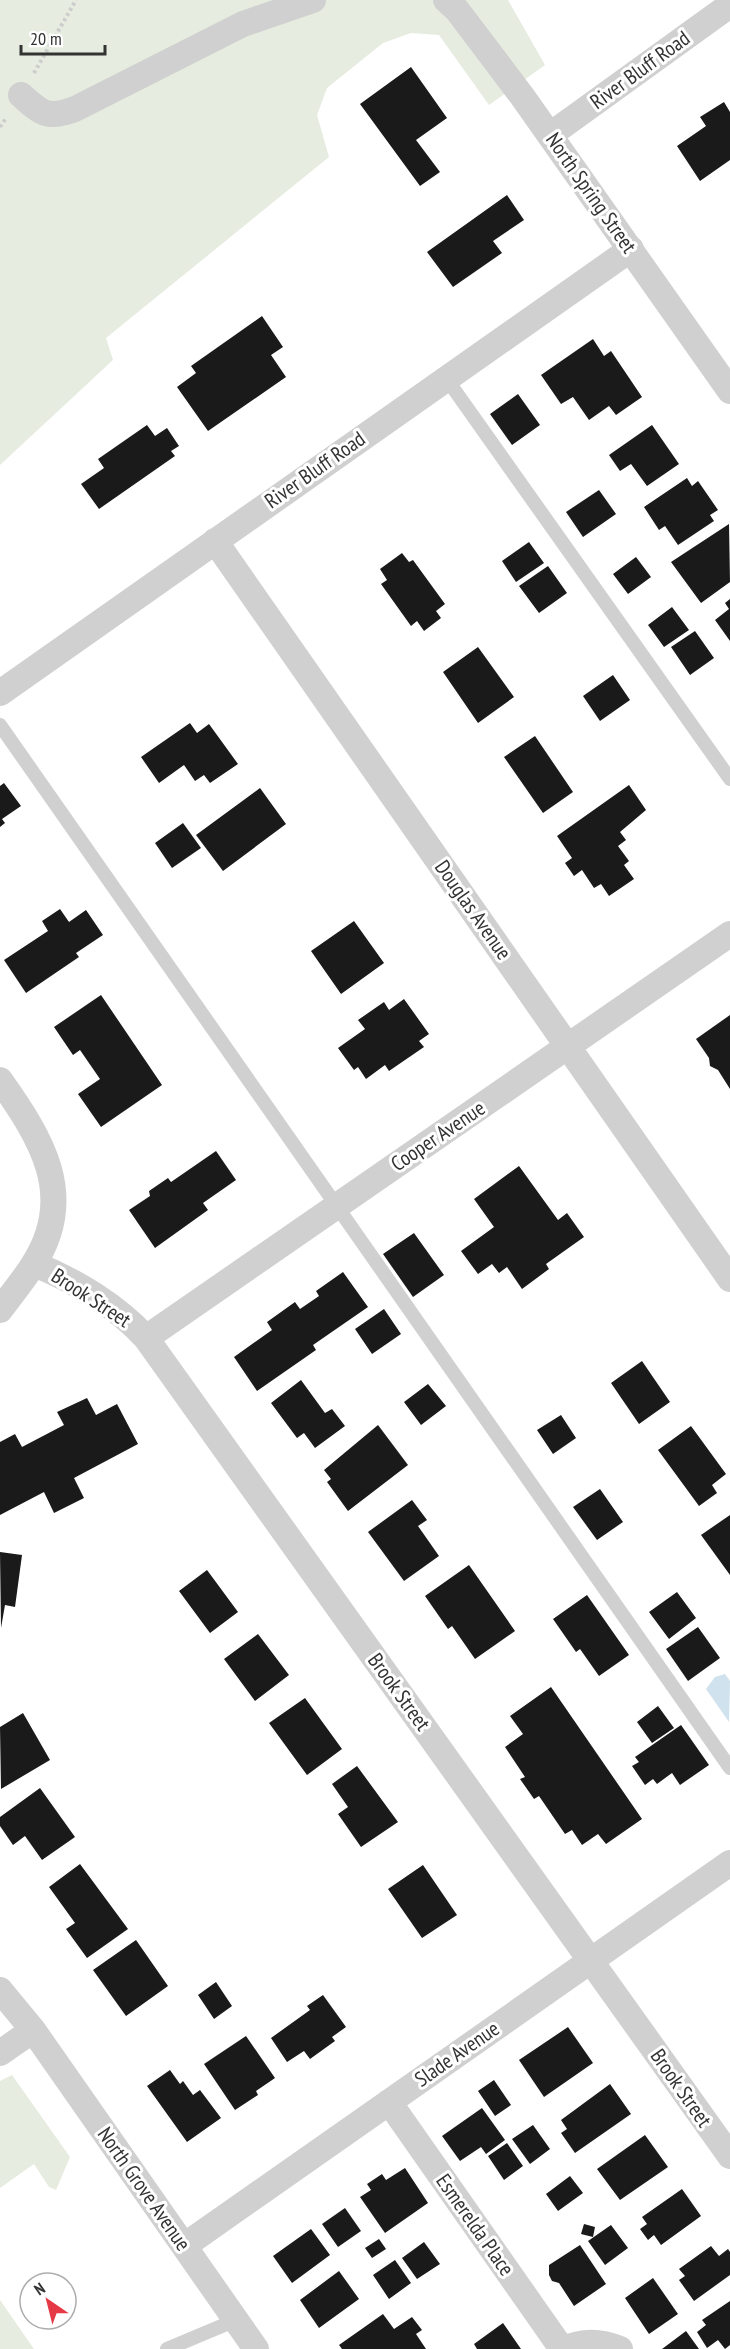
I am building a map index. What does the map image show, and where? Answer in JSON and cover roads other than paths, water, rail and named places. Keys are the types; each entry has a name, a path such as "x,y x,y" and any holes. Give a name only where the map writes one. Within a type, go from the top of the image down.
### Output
{"street":[{"path":"21,95 39,112 56,116 75,109 243,24 313,0"},
{"name":"North Spring Street","path":"446,0 457,10 550,135 730,391"},
{"name":"River Bluff Road","path":"550,135 730,4"},
{"name":"River Bluff Road","path":"0,693 631,249"},
{"name":"Douglas Avenue","path":"214,541 730,1279"},
{"name":"Cooper Avenue","path":"146,1338 569,1048 730,934"},
{"path":"0,1080 34,1128 48,1166 54,1214 34,1264 0,1310"},
{"name":"Brook Street","path":"34,1264 58,1273 113,1309 146,1338 730,2156"},
{"name":"Slade Avenue","path":"184,2246 730,1863"},
{"path":"0,1990 33,2030 0,2053"},
{"name":"North Grove Avenue","path":"33,2030 256,2349"},
{"name":"Esmerelda Place","path":"389,2102 563,2349 575,2344 592,2342 620,2349"}],"lane":[{"path":"446,378 730,779"},
{"path":"0,725 730,1768"},
{"path":"167,2349 236,2320"}],"water":[{"path":"725,1674 730,1681 729,1722 706,1689 715,1677"}]}
